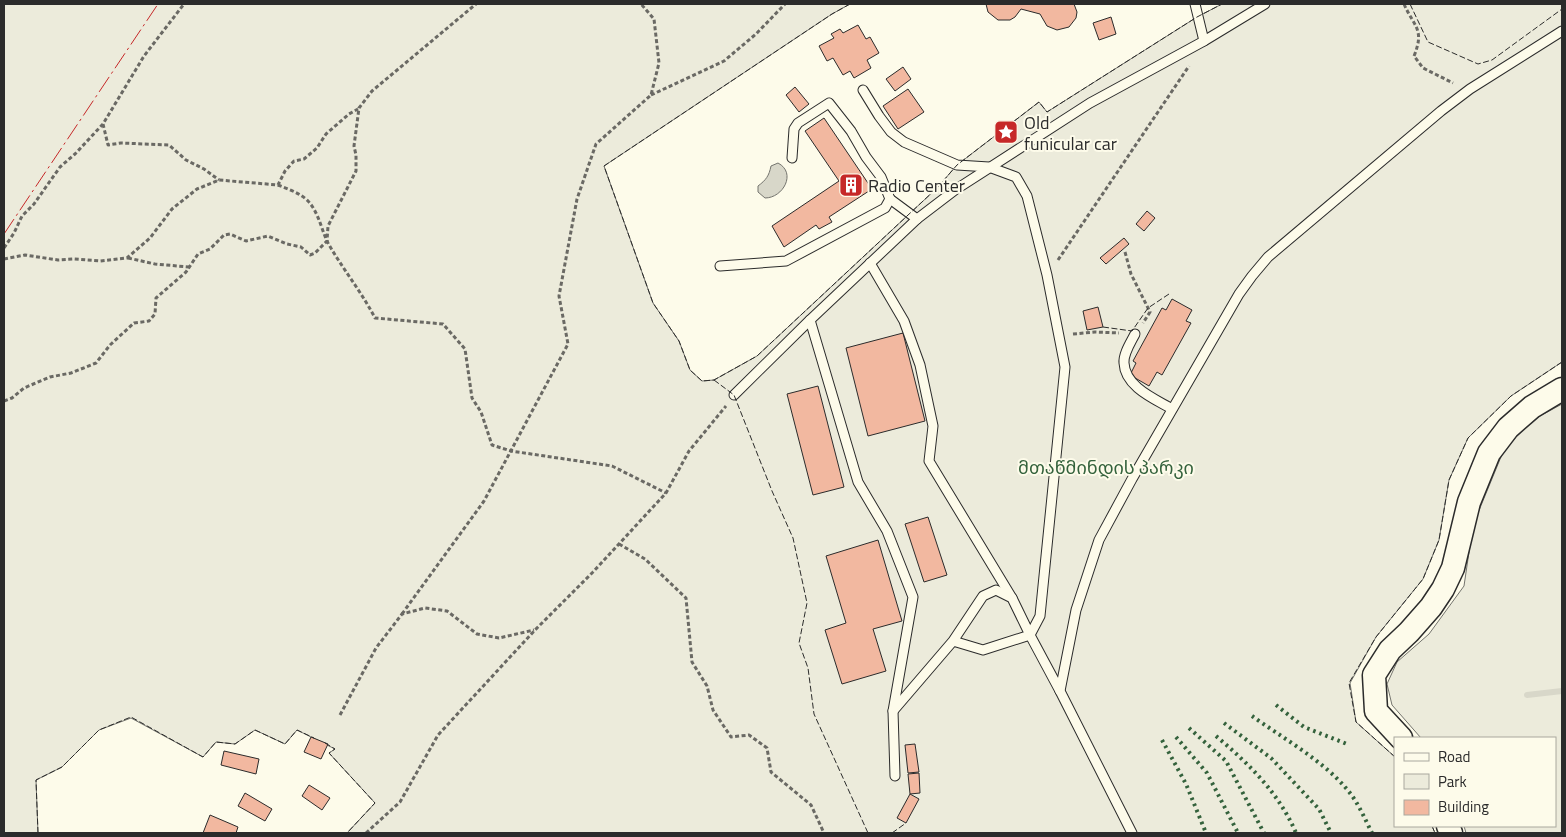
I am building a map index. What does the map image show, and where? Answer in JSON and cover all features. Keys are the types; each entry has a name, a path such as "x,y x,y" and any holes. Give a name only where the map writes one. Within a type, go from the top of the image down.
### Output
{"street":[{"path":"1400,737 1376,711 1374,675 1390,650 1425,614 1443,589 1453,568 1469,502 1489,453 1508,428 1532,407 1562,389"}],"lane":[{"path":"1195,4 1204,41"},
{"path":"734,395 917,219 955,190 1090,103 1204,41 1265,4"},
{"path":"1060,691 1076,610 1099,540 1239,294 1268,257 1441,111 1470,89 1562,31"},
{"path":"864,90 891,132 904,142 957,165 990,167 1016,178 1027,196 1048,275 1065,367 1040,616 1030,634 983,650 953,641"},
{"path":"792,158 794,129 798,124 829,102 881,177 890,199 917,219"},
{"path":"720,266 786,261 885,208 890,199"},
{"path":"870,263 904,321 920,365 933,426 929,461 1012,598 1132,833"},
{"path":"810,320 858,482 887,531 913,598 893,711 895,776"},
{"path":"1135,334 1124,362 1126,376 1149,396 1172,409"},
{"path":"893,711 953,641 983,596 996,590 1012,598"}],"path":[{"path":"4,248 22,216 34,204 60,167 103,124 144,56 184,4"},
{"path":"278,185 285,171 294,161 304,160 326,134 359,108 372,91 476,4"},
{"path":"641,4 654,19 659,63 651,95"},
{"path":"340,715 376,648 484,501 568,344 560,296 577,199 596,144 651,95 724,61 756,34 785,4"},
{"path":"1404,4 1418,28 1419,43 1414,56 1422,68 1451,83 1470,89"},
{"path":"1048,275 1179,82 1204,41"},
{"path":"4,401 12,398 24,388 50,377 72,373 96,364 110,345 134,323 149,321 155,314 156,298 189,267 198,254 210,249 224,235 230,234 246,241 268,236 287,244 301,247 310,255 316,253 327,241 328,226 356,171 354,146 359,108"},
{"path":"103,124 108,145 121,143 169,145 186,160 204,168 219,180"},
{"path":"127,258 150,238 172,209 197,189 219,180 278,185 293,191 308,201 321,223 327,241 367,302 375,318 443,324 465,349 472,398 481,412 492,445 511,451 612,466 666,494"},
{"path":"1059,336 1095,332 1135,334 1150,312 1131,274 1125,252"},
{"path":"4,259 25,255 58,260 100,261 127,258 155,264 189,267"},
{"path":"366,833 400,802 438,735 534,630 594,572 666,494 689,451 734,395"},
{"path":"619,544 645,559 686,598 692,662 707,686 713,710 732,736 749,735 767,748 771,772 810,805 824,833"},
{"path":"402,614 424,608 447,611 477,634 499,638 534,630"}],"green space":[{"name":"მთაწმინდის პარკი","path":"4,4 850,4 832,14 604,166 653,303 679,341 690,370 702,381 714,380 757,356 937,188 957,165 1039,102 1047,112 1197,17 1222,4 1562,4 1562,362 1511,396 1468,438 1449,480 1439,540 1423,579 1376,637 1350,683 1356,722 1394,756 1394,827 1432,827 1435,833 347,833 375,803 329,753 335,749 297,730 285,744 255,730 235,744 216,742 203,757 131,718 99,730 62,767 36,780 38,833 4,833"},
{"path":"1562,404 1562,833 1466,833 1464,827 1556,827 1556,737 1420,737 1392,705 1387,684 1397,662 1429,634 1464,586 1473,525 1503,452 1529,422"}],"shaded area":[{"path":"778,163 784,167 787,173 785,184 777,194 765,198 758,192 758,186 767,178 771,166"}],"building":[{"path":"986,4 1074,4 1077,12 1076,18 1069,27 1057,30 1047,26 1040,14 1021,9 1010,20 998,20 988,12"},
{"path":"1111,17 1116,34 1099,40 1093,23"},
{"path":"858,25 866,39 870,37 879,53 867,60 871,68 854,78 850,71 843,75 833,58 827,61 819,46 834,38 831,34 840,29 843,33"},
{"path":"903,67 911,79 895,91 886,79"},
{"path":"795,87 809,104 799,112 786,95"},
{"path":"908,89 924,112 898,129 883,106"},
{"name":"Radio Center","path":"824,118 872,189 829,217 832,222 819,229 816,225 784,247 772,226 839,181 805,131"},
{"path":"1147,211 1155,218 1144,231 1136,224"},
{"path":"1124,238 1129,244 1106,264 1100,258"},
{"path":"1172,299 1192,310 1186,321 1191,323 1162,375 1157,372 1149,386 1130,375 1136,363 1133,361 1162,308 1166,310"},
{"path":"1098,307 1103,327 1087,330 1083,311"},
{"path":"903,333 925,421 868,436 846,348"},
{"path":"818,386 844,487 813,495 787,394"},
{"path":"928,517 947,575 924,582 905,524"},
{"path":"878,540 902,621 873,629 886,671 842,684 825,630 846,623 826,556"},
{"path":"311,737 328,744 321,759 304,752"},
{"path":"915,744 919,772 908,773 905,745"},
{"path":"224,751 259,759 256,774 221,765"},
{"path":"919,773 920,793 910,794 908,774"},
{"path":"309,785 330,798 322,810 302,796"},
{"path":"245,793 272,809 265,821 238,806"},
{"path":"910,794 919,799 906,823 897,818"},
{"path":"210,815 238,827 236,833 203,833"}],"waterway":[{"path":"1527,695 1562,691"}],"hedge":[{"path":"1276,705 1304,727 1347,744"},
{"path":"1252,716 1301,749 1336,777 1353,797 1372,833"},
{"path":"1224,723 1271,758 1319,809 1331,833"},
{"path":"1189,728 1226,761 1264,833"},
{"path":"1216,736 1240,757 1272,792 1289,818 1296,833"},
{"path":"1176,737 1207,773 1238,833"},
{"path":"1162,740 1186,784 1206,833"}],"fence":[{"path":"850,4 832,14 604,166 653,303 679,341 690,370 702,381 714,380 757,356 937,188 957,165 1039,102 1047,112 1197,17 1222,4"},
{"path":"1410,4 1428,42 1478,64 1492,60 1562,9"},
{"path":"1103,327 1132,331 1148,308 1169,294"},
{"path":"1394,756 1356,722 1349,683 1376,637 1423,579 1439,540 1449,480 1468,438 1511,396 1562,362"},
{"path":"714,380 734,395 793,538 807,603 799,643 808,668 814,714 868,833"},
{"path":"38,833 36,780 62,767 99,730 131,717 203,757 216,742 235,744 255,730 285,744 297,730 314,738"},
{"path":"325,743 335,749 329,753 375,803 347,833"},
{"path":"892,833 906,823"},
{"path":"1432,827 1435,833"}],"power":[{"path":"4,234 158,4"}],"place":[{"name":"Old funicular car","path":"1006,132"},
{"name":"Radio Center","path":"851,185"}]}
